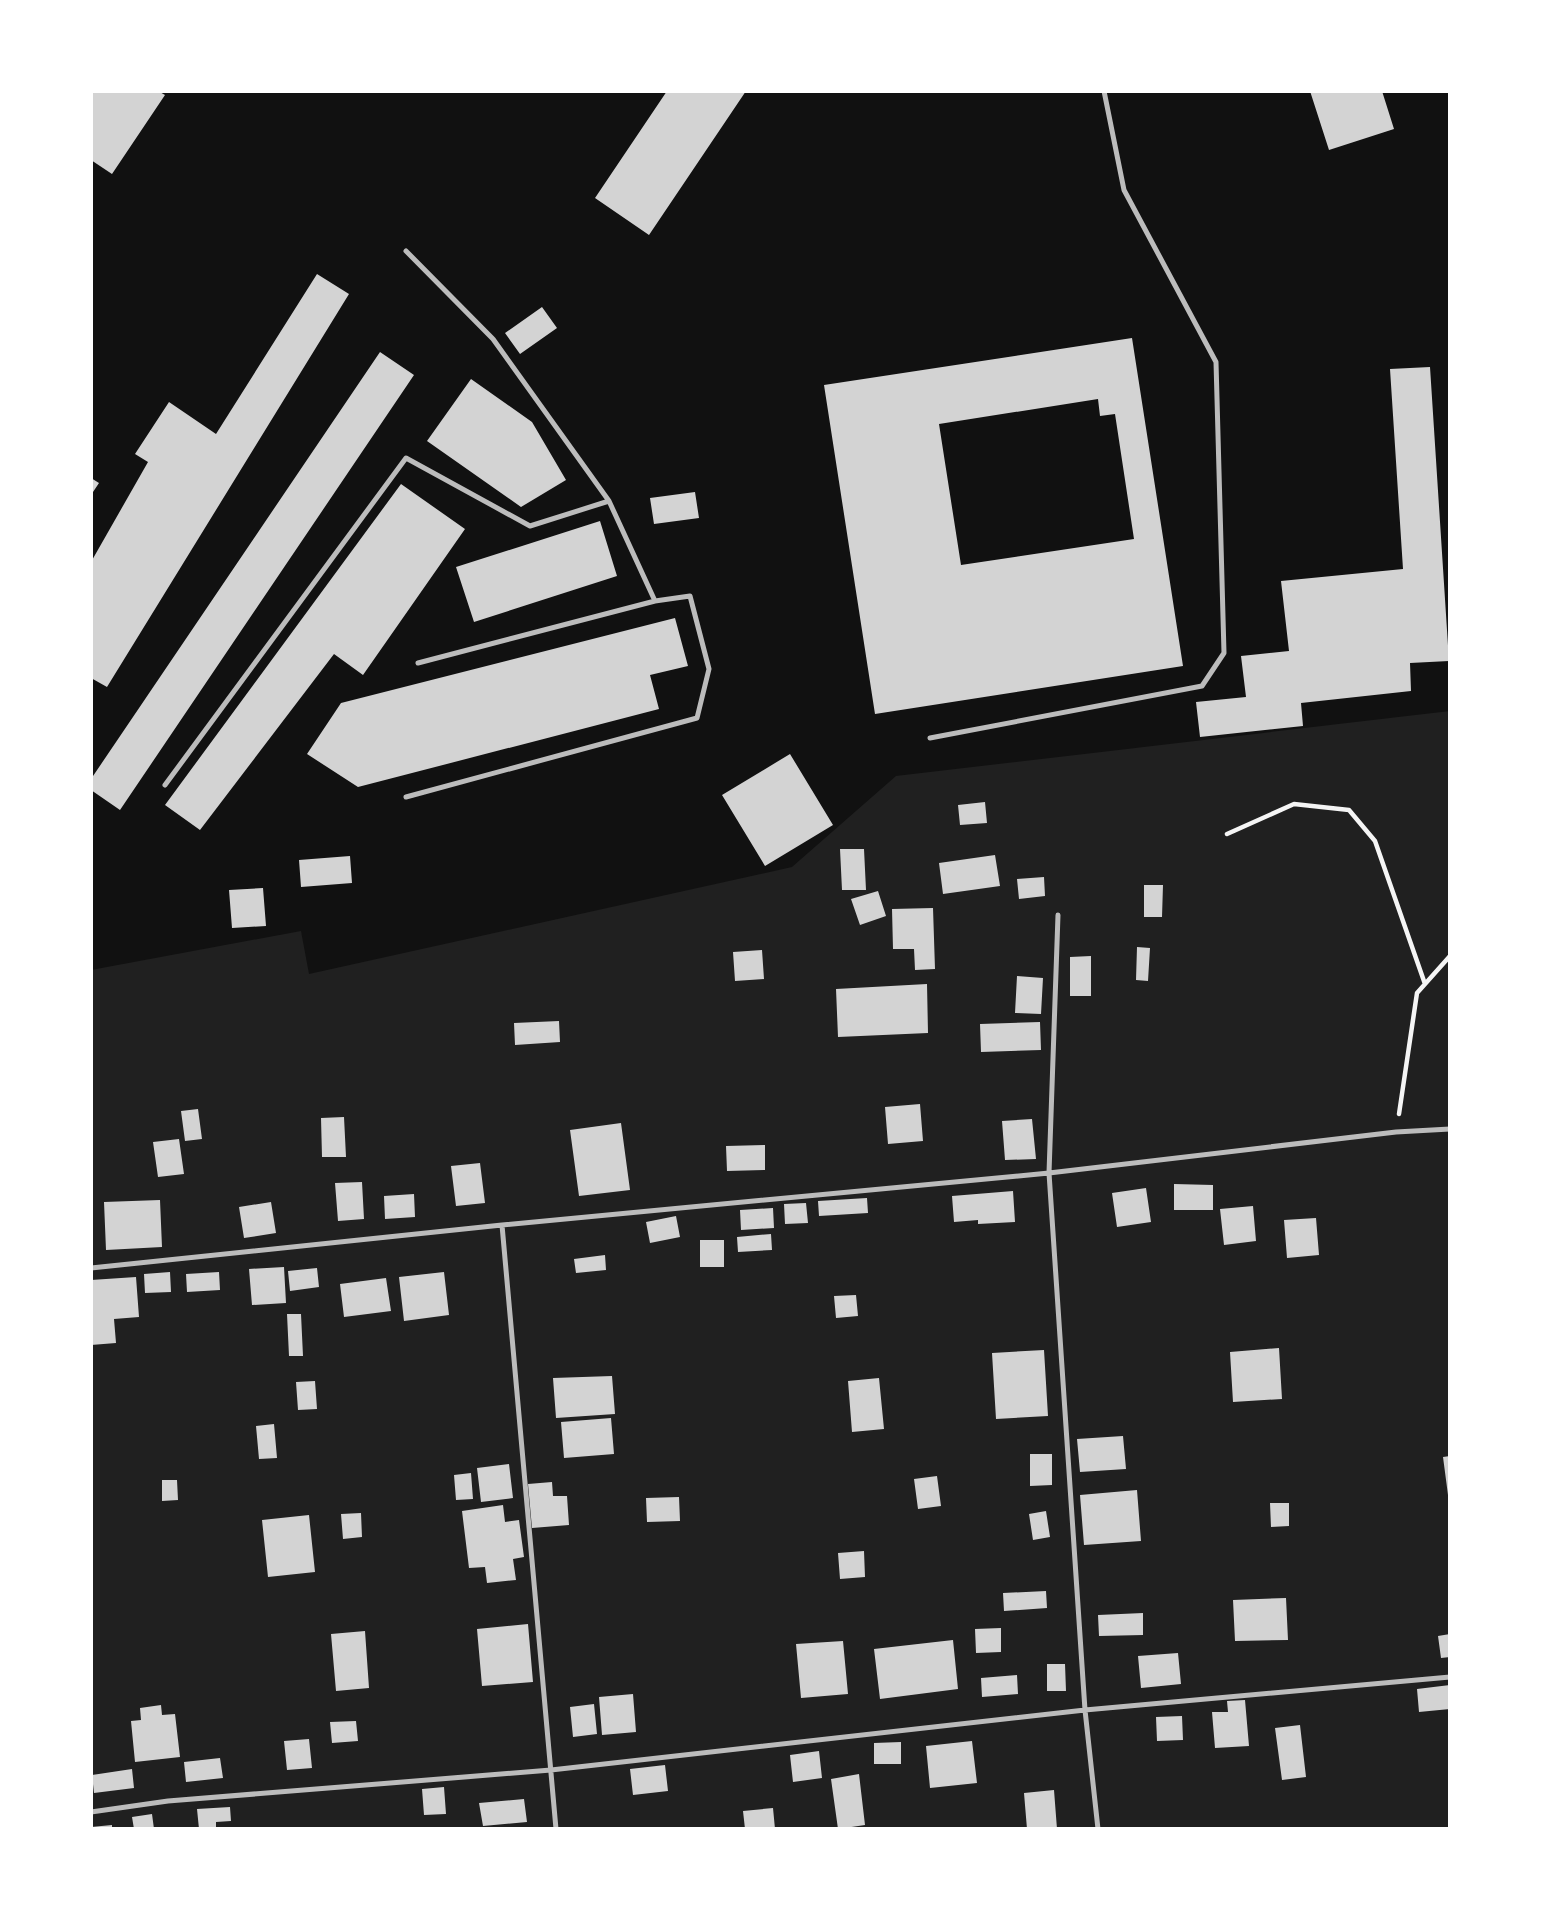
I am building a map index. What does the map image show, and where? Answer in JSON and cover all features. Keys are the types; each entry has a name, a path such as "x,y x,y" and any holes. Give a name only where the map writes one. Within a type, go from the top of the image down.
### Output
{"lane":[{"path":"930,738 1202,686 1224,653 1216,362 1124,190 1104,91"},
{"path":"405,251 493,339 609,501 655,601"},
{"path":"165,785 406,458 530,526 609,501"},
{"path":"406,797 697,718 709,669 690,596 655,601 418,663"},
{"path":"1058,915 1049,1173 1085,1710 1098,1829"},
{"path":"91,1268 1049,1173 1396,1132 1450,1129"},
{"path":"502,1226 556,1829"},
{"path":"91,1812 168,1801 551,1770 1085,1710 1450,1677"}],"path":[{"path":"1227,834 1294,804 1349,810 1375,841 1403,916 1424,985"},
{"path":"1396,1132 1417,993 1450,956"}],"shaded area":[{"path":"1450,711 1450,1829 91,1829 91,970 301,931 309,974 792,867 896,776"}],"building":[{"path":"91,91 158,91 165,95 112,174 91,160"},
{"path":"667,91 746,91 649,235 595,198"},
{"path":"1310,91 1382,91 1394,129 1329,150"},
{"path":"317,274 349,294 107,687 91,678 91,562 148,462 135,454 169,402 216,434"},
{"path":"542,307 557,328 520,354 505,333"},
{"path":"1132,338 1183,666 875,714 824,385","holes":["1098,399 1100,416 1115,414 1134,539 961,565 939,424"]},
{"path":"380,352 414,375 120,810 91,790 91,779"},
{"path":"1430,367 1449,661 1410,663 1411,691 1301,703 1303,726 1200,737 1196,702 1246,697 1241,656 1289,651 1281,581 1403,569 1390,369"},
{"path":"471,379 532,422 566,480 521,507 427,441"},
{"path":"91,478 99,483 91,495"},
{"path":"401,484 465,529 363,675 334,654 200,830 165,805"},
{"path":"695,492 699,518 654,524 650,498"},
{"path":"600,521 617,576 474,622 456,567"},
{"path":"675,618 688,666 650,675 659,709 358,787 307,754 341,703"},
{"path":"790,754 833,825 765,866 722,795"},
{"path":"985,802 987,823 960,825 958,805"},
{"path":"840,849 864,849 866,890 842,890"},
{"path":"995,855 1000,886 943,894 939,863"},
{"path":"350,856 352,883 301,887 299,860"},
{"path":"1044,877 1045,896 1019,899 1017,879"},
{"path":"1144,885 1163,885 1162,917 1144,917"},
{"path":"263,888 266,926 232,928 229,890"},
{"path":"878,891 886,916 860,925 851,899"},
{"path":"933,908 935,969 915,970 914,949 893,949 892,909"},
{"path":"1137,947 1150,948 1148,981 1136,980"},
{"path":"762,950 764,979 735,981 733,952"},
{"path":"1091,956 1091,996 1070,996 1070,957"},
{"path":"1017,976 1043,978 1041,1014 1015,1013"},
{"path":"927,984 928,1033 838,1037 836,989"},
{"path":"559,1021 560,1042 515,1045 514,1023"},
{"path":"1040,1022 1041,1050 981,1052 980,1024"},
{"path":"920,1104 923,1141 888,1144 885,1107"},
{"path":"198,1109 202,1139 185,1141 181,1111"},
{"path":"344,1117 346,1157 322,1157 321,1118"},
{"path":"1032,1119 1036,1159 1005,1160 1002,1121"},
{"path":"621,1123 630,1190 579,1196 570,1130"},
{"path":"179,1139 184,1174 158,1177 153,1142"},
{"path":"765,1145 765,1170 727,1171 726,1146"},
{"path":"480,1163 485,1203 456,1206 451,1166"},
{"path":"362,1182 364,1219 338,1221 335,1183"},
{"path":"1174,1184 1213,1185 1213,1210 1174,1210"},
{"path":"1146,1188 1151,1222 1117,1227 1112,1193"},
{"path":"1013,1191 1015,1222 954,1222 952,1196"},
{"path":"414,1194 415,1217 385,1219 384,1196"},
{"path":"867,1198 868,1213 819,1216 818,1201"},
{"path":"160,1200 162,1247 106,1250 104,1202"},
{"path":"271,1202 276,1233 244,1238 239,1207"},
{"path":"806,1203 808,1223 785,1224 784,1204"},
{"path":"1253,1206 1256,1241 1224,1245 1220,1209"},
{"path":"773,1208 774,1228 741,1230 740,1210"},
{"path":"676,1216 680,1237 650,1243 646,1222"},
{"path":"1316,1218 1319,1255 1287,1258 1284,1220"},
{"path":"771,1234 772,1250 738,1252 737,1237"},
{"path":"700,1240 724,1240 724,1267 700,1267"},
{"path":"605,1255 606,1270 576,1273 574,1259"},
{"path":"284,1267 286,1303 252,1305 249,1269"},
{"path":"317,1268 319,1287 290,1291 288,1271"},
{"path":"170,1272 171,1292 145,1293 144,1274"},
{"path":"219,1272 220,1290 187,1292 186,1274"},
{"path":"444,1272 449,1315 404,1321 399,1277"},
{"path":"136,1277 139,1317 114,1319 116,1343 91,1345 91,1280"},
{"path":"386,1278 391,1311 344,1317 340,1284"},
{"path":"856,1295 858,1316 836,1318 834,1296"},
{"path":"287,1314 301,1314 303,1356 289,1356"},
{"path":"1279,1348 1282,1399 1233,1402 1230,1352"},
{"path":"1044,1350 1048,1416 996,1419 992,1353"},
{"path":"612,1376 615,1414 556,1418 553,1378"},
{"path":"879,1378 884,1429 852,1432 848,1381"},
{"path":"315,1381 317,1409 298,1410 296,1382"},
{"path":"611,1418 614,1454 564,1458 561,1422"},
{"path":"274,1424 277,1458 259,1459 256,1426"},
{"path":"1123,1436 1126,1469 1080,1472 1077,1439"},
{"path":"1030,1454 1052,1454 1052,1485 1030,1486"},
{"path":"1450,1456 1450,1495 1448,1495 1443,1457"},
{"path":"509,1464 513,1498 481,1502 477,1468"},
{"path":"471,1473 473,1499 456,1500 454,1475"},
{"path":"937,1476 941,1506 918,1509 914,1479"},
{"path":"162,1480 177,1480 178,1500 162,1501"},
{"path":"552,1482 553,1496 567,1496 569,1525 532,1528 528,1484"},
{"path":"1137,1490 1141,1541 1084,1545 1080,1495"},
{"path":"679,1497 680,1521 647,1522 646,1498"},
{"path":"1270,1503 1289,1503 1289,1526 1271,1527"},
{"path":"503,1505 505,1522 519,1520 524,1557 513,1559 516,1580 487,1583 485,1567 469,1568 462,1511"},
{"path":"1046,1511 1050,1537 1033,1540 1029,1514"},
{"path":"361,1513 362,1537 343,1539 341,1514"},
{"path":"309,1515 315,1572 268,1577 262,1520"},
{"path":"864,1551 865,1577 840,1579 838,1553"},
{"path":"1046,1591 1047,1608 1004,1611 1003,1593"},
{"path":"1286,1598 1288,1640 1235,1641 1233,1600"},
{"path":"1143,1613 1143,1635 1099,1636 1098,1615"},
{"path":"528,1624 533,1682 482,1686 477,1629"},
{"path":"1001,1628 1001,1652 976,1653 975,1629"},
{"path":"365,1631 369,1688 336,1691 331,1634"},
{"path":"1450,1634 1450,1657 1441,1658 1438,1636"},
{"path":"953,1640 958,1689 880,1699 874,1649"},
{"path":"843,1641 848,1694 801,1698 796,1644"},
{"path":"1178,1653 1181,1684 1141,1688 1138,1656"},
{"path":"1047,1664 1065,1664 1066,1691 1047,1691"},
{"path":"1017,1675 1018,1694 982,1697 981,1678"},
{"path":"1450,1685 1450,1709 1419,1712 1417,1689"},
{"path":"633,1694 636,1732 602,1735 599,1697"},
{"path":"1245,1700 1249,1746 1215,1748 1212,1712 1228,1712 1227,1701"},
{"path":"594,1704 597,1734 573,1737 570,1707"},
{"path":"161,1705 162,1715 175,1714 180,1757 135,1762 131,1721 141,1720 140,1708"},
{"path":"1182,1716 1183,1740 1157,1741 1156,1717"},
{"path":"356,1721 358,1741 332,1743 330,1722"},
{"path":"1300,1725 1306,1777 1282,1780 1275,1728"},
{"path":"309,1739 312,1768 287,1770 284,1741"},
{"path":"972,1741 977,1783 930,1788 926,1746"},
{"path":"901,1742 901,1764 874,1764 874,1743"},
{"path":"819,1751 822,1778 793,1782 790,1755"},
{"path":"220,1758 223,1778 186,1782 184,1762"},
{"path":"665,1765 668,1791 633,1795 630,1769"},
{"path":"132,1769 134,1788 94,1793 92,1775"},
{"path":"859,1774 865,1825 838,1829 831,1779"},
{"path":"444,1787 446,1814 424,1815 422,1789"},
{"path":"1054,1790 1057,1829 1027,1829 1024,1793"},
{"path":"524,1799 527,1822 483,1826 479,1803"},
{"path":"230,1807 231,1821 216,1822 216,1829 199,1829 197,1809"},
{"path":"773,1808 775,1829 745,1829 743,1811"},
{"path":"152,1814 154,1829 134,1829 132,1817"},
{"path":"112,1825 112,1829 91,1829 91,1827"}]}
